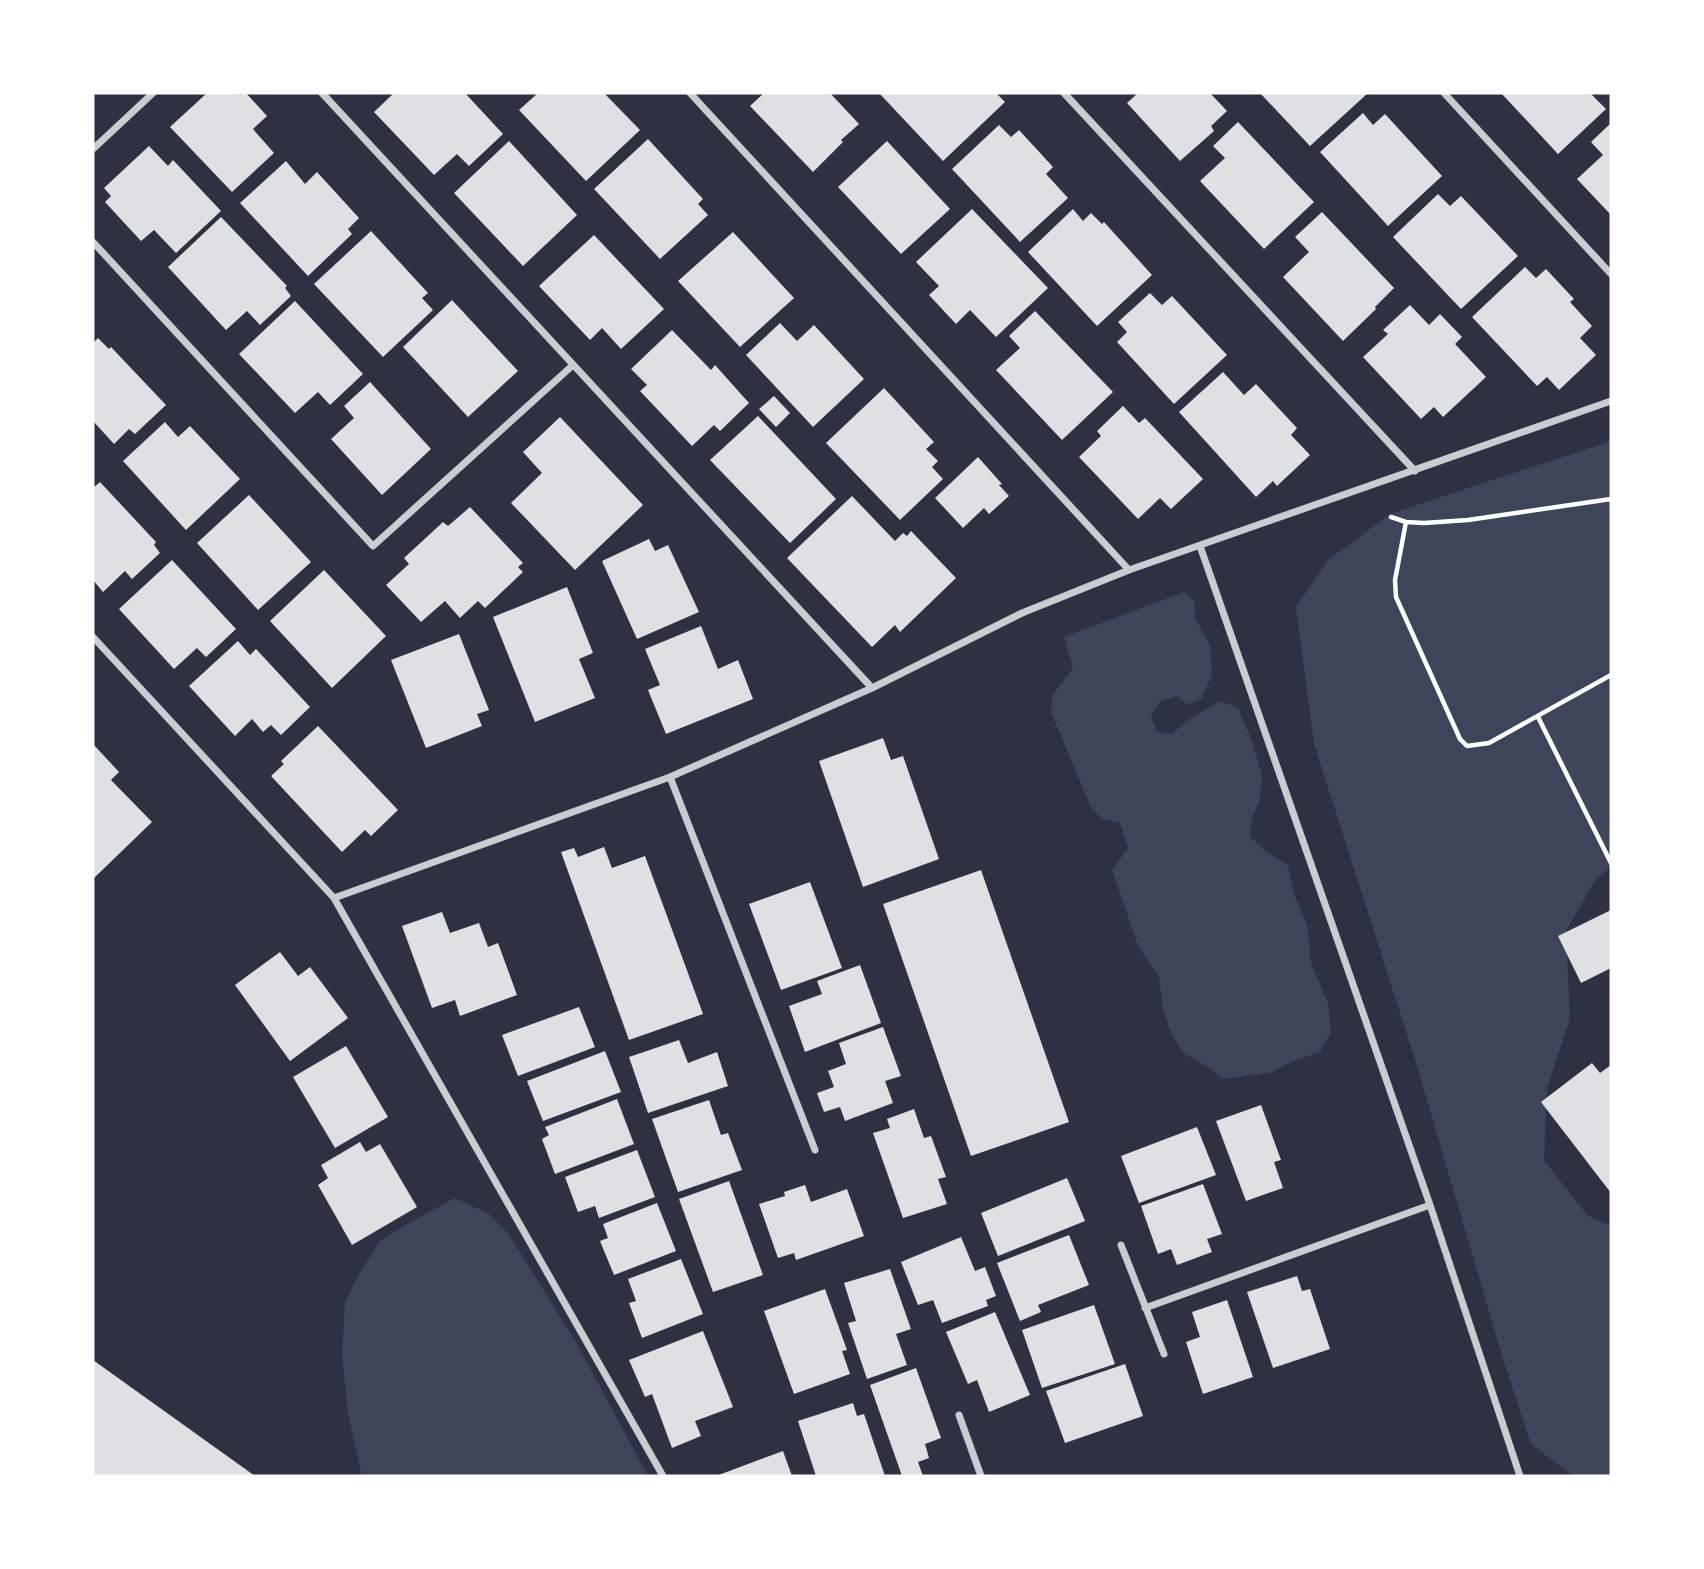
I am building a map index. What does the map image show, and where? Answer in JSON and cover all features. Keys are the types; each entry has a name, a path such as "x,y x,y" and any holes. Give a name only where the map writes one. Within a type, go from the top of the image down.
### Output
{"street":[{"path":"93,149 153,93"},
{"path":"323,93 872,688"},
{"path":"690,93 1129,570"},
{"path":"1064,93 1415,471"},
{"path":"1444,93 1611,274"},
{"path":"93,243 373,546 573,365"},
{"path":"334,898 670,777 872,688 1022,613 1129,570 1611,401"},
{"path":"1200,546 1430,1205 1520,1476"},
{"path":"93,638 334,898 663,1476"},
{"path":"670,777 815,1150"},
{"path":"1145,1308 1430,1205"},
{"path":"1121,1245 1164,1354"},
{"path":"959,1415 981,1476"}],"path":[{"path":"1363,488 1390,516 1406,523 1468,520 1611,499"},
{"path":"1406,523 1395,580 1396,597 1460,740 1467,746 1489,743 1611,675"},
{"path":"1538,716 1611,863"}],"shaded area":[{"path":"1611,441 1611,866 1595,881 1566,931 1570,1019 1547,1089 1544,1160 1587,1215 1611,1226 1611,1476 1573,1476 1531,1444 1502,1356 1417,1066 1314,744 1296,607 1328,560 1390,514"},
{"path":"1184,592 1195,602 1195,618 1210,645 1212,675 1201,699 1188,705 1177,696 1160,702 1151,716 1157,732 1172,734 1189,719 1221,701 1238,708 1262,775 1259,802 1252,818 1249,836 1268,853 1288,865 1293,891 1307,925 1311,963 1328,1003 1331,1033 1320,1052 1269,1073 1222,1079 1210,1068 1183,1053 1171,1033 1163,1009 1159,977 1138,946 1112,870 1128,848 1120,823 1102,819 1091,808 1051,712 1052,696 1073,668 1064,637"},
{"path":"455,1198 489,1214 508,1233 577,1344 648,1476 362,1476 348,1414 342,1354 345,1302 380,1241"}],"building":[{"path":"207,93 246,93 267,116 253,129 274,153 232,192 170,127"},
{"path":"394,93 465,93 503,134 469,166 457,154 434,175 374,112"},
{"path":"538,93 604,93 640,130 586,181 519,110"},
{"path":"764,93 830,93 859,124 813,172 750,106"},
{"path":"879,93 996,93 1005,102 943,161"},
{"path":"1138,93 1210,93 1227,111 1211,126 1214,131 1180,161 1127,103"},
{"path":"1260,93 1368,93 1310,146"},
{"path":"1501,93 1590,93 1606,109 1558,154"},
{"path":"1363,113 1373,125 1385,114 1442,176 1388,226 1320,152"},
{"path":"1238,122 1314,202 1264,249 1200,181 1225,158 1213,146"},
{"path":"1611,123 1611,215 1577,179 1603,155 1591,142"},
{"path":"999,125 1011,137 1019,130 1053,167 1046,174 1068,198 1020,242 952,169"},
{"path":"648,139 703,199 698,204 708,215 660,259 594,189"},
{"path":"509,141 577,215 523,266 454,193"},
{"path":"887,141 950,209 901,254 838,187"},
{"path":"149,146 168,166 173,160 221,211 176,253 154,230 141,241 105,202 111,196 104,188"},
{"path":"286,161 305,184 317,172 359,218 348,229 352,234 308,276 240,203"},
{"path":"1438,194 1450,206 1461,196 1518,256 1461,309 1393,237"},
{"path":"972,209 1048,288 996,337 970,310 956,324 929,295 939,286 916,262"},
{"path":"1073,209 1083,221 1091,213 1102,224 1104,222 1152,275 1097,326 1028,252"},
{"path":"1322,212 1394,288 1343,341 1283,277 1309,252 1295,237"},
{"path":"221,217 287,286 285,288 291,296 260,325 247,311 226,330 168,267"},
{"path":"371,231 428,293 422,298 433,310 383,357 314,284"},
{"path":"733,232 794,298 740,347 678,281"},
{"path":"594,235 664,309 621,349 602,328 590,340 539,286"},
{"path":"1525,267 1536,278 1546,269 1574,299 1570,302 1592,326 1580,338 1596,355 1559,390 1547,377 1537,386 1472,317"},
{"path":"1150,293 1162,305 1172,296 1227,355 1174,404 1117,342 1127,332 1118,322"},
{"path":"452,300 518,371 468,417 403,347"},
{"path":"295,301 363,374 330,405 318,392 295,413 239,354"},
{"path":"1410,305 1429,325 1440,314 1462,337 1455,344 1486,377 1443,417 1434,407 1421,419 1363,357 1388,334 1383,330"},
{"path":"1035,311 1113,392 1062,440 996,370 1020,348 1009,336"},
{"path":"780,323 797,341 814,325 864,379 813,427 746,355"},
{"path":"672,330 711,370 715,365 749,403 720,431 714,425 692,446 640,391 647,385 631,369"},
{"path":"98,338 109,349 111,347 166,405 135,434 129,429 114,444 93,421 93,343"},
{"path":"1223,372 1244,395 1256,384 1297,428 1291,435 1310,455 1277,486 1273,481 1256,497 1179,412"},
{"path":"370,382 431,449 382,495 331,439 354,418 344,406"},
{"path":"884,388 934,442 926,449 938,461 932,467 943,479 900,520 826,443"},
{"path":"774,396 790,413 776,427 759,409"},
{"path":"1123,406 1139,423 1145,418 1203,479 1171,509 1160,498 1138,519 1079,457 1101,436 1097,431"},
{"path":"758,416 836,499 790,543 710,460"},
{"path":"560,417 643,505 575,570 511,503 542,473 523,452"},
{"path":"165,422 178,437 190,426 240,479 186,530 123,461"},
{"path":"978,457 1009,496 989,514 984,508 963,528 935,498"},
{"path":"100,482 156,542 154,545 160,553 132,579 125,571 103,592 93,580 93,488"},
{"path":"249,495 311,562 258,610 197,543"},
{"path":"852,496 895,541 903,533 907,536 911,531 956,578 900,632 895,625 872,647 787,558"},
{"path":"470,507 523,563 518,567 523,572 485,608 478,601 460,618 445,601 421,622 386,585 409,564 404,558 443,522 448,526"},
{"path":"649,539 655,551 668,545 699,612 637,639 602,561"},
{"path":"172,560 236,629 206,657 197,648 174,669 119,609"},
{"path":"324,570 386,636 332,688 270,621"},
{"path":"567,587 593,653 579,659 595,698 535,722 493,617"},
{"path":"701,626 718,669 738,660 753,699 666,734 648,690 660,685 645,649"},
{"path":"459,634 489,710 477,714 482,726 426,748 391,660"},
{"path":"238,641 250,655 256,649 310,707 281,735 271,725 263,732 252,719 235,736 189,686"},
{"path":"318,726 398,810 371,836 365,830 342,852 271,776 284,764 281,761"},
{"path":"883,738 891,760 903,756 939,859 863,887 819,761"},
{"path":"93,744 119,772 111,780 152,822 93,879"},
{"path":"604,847 612,868 645,856 703,1014 629,1040 561,852 574,848 578,857"},
{"path":"981,870 1069,1122 971,1156 883,904"},
{"path":"810,882 842,968 781,990 749,904"},
{"path":"1611,910 1611,968 1581,983 1558,936"},
{"path":"442,912 450,933 479,923 488,947 498,943 517,995 460,1016 455,1000 432,1008 402,926"},
{"path":"280,952 298,976 310,967 348,1018 290,1061 235,985"},
{"path":"860,965 881,1023 805,1052 789,1006 822,994 817,981"},
{"path":"579,1007 595,1047 518,1076 502,1035"},
{"path":"883,1027 901,1076 885,1081 893,1103 845,1121 840,1107 824,1112 817,1093 834,1087 828,1071 846,1064 839,1043"},
{"path":"679,1040 688,1063 717,1052 728,1086 648,1113 629,1057"},
{"path":"346,1046 388,1117 335,1148 293,1077"},
{"path":"605,1051 621,1092 543,1121 527,1081"},
{"path":"1592,1063 1600,1073 1611,1065 1611,1193 1541,1102"},
{"path":"617,1099 634,1144 555,1174 542,1139 549,1135 545,1127"},
{"path":"709,1100 721,1135 728,1133 742,1170 678,1192 652,1119"},
{"path":"1261,1105 1281,1160 1274,1162 1283,1188 1246,1201 1216,1121"},
{"path":"914,1109 924,1138 931,1136 946,1177 938,1179 947,1204 903,1218 873,1133 890,1128 887,1119"},
{"path":"1197,1127 1216,1175 1139,1203 1121,1156"},
{"path":"360,1142 366,1152 380,1144 417,1207 352,1245 318,1185 328,1178 321,1165"},
{"path":"637,1150 655,1197 599,1218 595,1206 578,1212 565,1177"},
{"path":"1067,1178 1085,1221 998,1256 981,1213"},
{"path":"729,1181 763,1275 713,1292 679,1199"},
{"path":"1203,1184 1222,1234 1207,1239 1212,1252 1177,1265 1171,1249 1158,1254 1141,1206"},
{"path":"805,1185 811,1202 847,1189 864,1236 796,1260 794,1253 778,1258 759,1204 785,1196 784,1192"},
{"path":"657,1203 676,1251 614,1275 600,1241 608,1238 603,1224"},
{"path":"1069,1235 1089,1285 1038,1305 1041,1312 1020,1321 997,1263"},
{"path":"961,1237 975,1271 985,1267 996,1296 986,1300 988,1306 942,1323 933,1300 918,1305 901,1262"},
{"path":"681,1259 703,1314 642,1338 629,1303 636,1301 628,1279"},
{"path":"890,1269 911,1329 896,1334 907,1365 867,1379 848,1323 856,1321 844,1283"},
{"path":"1297,1276 1302,1291 1310,1289 1330,1349 1273,1368 1247,1292"},
{"path":"825,1289 847,1350 842,1351 850,1374 794,1394 764,1311"},
{"path":"1227,1300 1253,1377 1203,1394 1186,1342 1200,1337 1192,1312"},
{"path":"1094,1305 1115,1364 1042,1388 1022,1330"},
{"path":"995,1312 1030,1395 989,1412 977,1380 968,1384 946,1332"},
{"path":"703,1331 733,1407 695,1421 701,1436 672,1448 652,1394 645,1397 629,1360"},
{"path":"93,1360 255,1476 93,1476"},
{"path":"1125,1364 1143,1416 1065,1443 1046,1391"},
{"path":"916,1368 941,1438 925,1444 929,1458 918,1462 923,1476 902,1476 870,1385"},
{"path":"853,1403 857,1416 864,1414 885,1476 816,1476 798,1421"},
{"path":"783,1451 792,1476 716,1476"}]}
